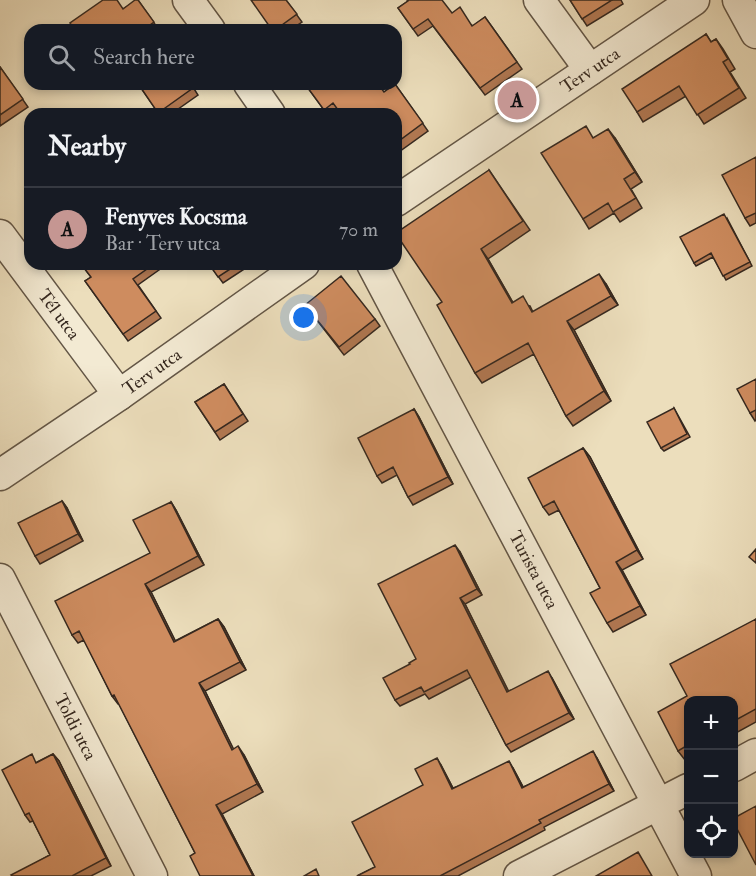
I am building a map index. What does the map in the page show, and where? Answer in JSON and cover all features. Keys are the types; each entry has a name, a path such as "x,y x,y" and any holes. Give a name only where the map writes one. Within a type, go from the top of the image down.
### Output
{"street":[{"path":"188,0 206,24"},
{"path":"539,0 590,70"},
{"name":"Terv utca","path":"402,197 694,0"},
{"path":"738,0 756,33"},
{"path":"253,90 266,108"},
{"name":"Tél utca","path":"0,235 24,267"},
{"name":"Tél utca","path":"26,270 119,395"},
{"name":"Terv utca","path":"0,475 119,395 296,270"},
{"name":"Turista utca","path":"375,270 696,876"},
{"name":"Toldi utca","path":"0,579 152,876"},
{"path":"738,764 756,754"},
{"path":"519,876 684,791"}],"building":[{"path":"103,0 117,0 123,9 138,0 154,22 151,24 70,23"},
{"path":"251,0 286,0 297,14 283,24 268,24"},
{"path":"407,0 442,0 452,13 460,7 472,26 485,17 517,62 480,88 428,19 413,29 398,8"},
{"path":"570,0 612,0 582,19"},
{"path":"706,34 711,42 716,39 728,59 723,62 739,88 697,115 679,86 637,112 622,89"},
{"path":"0,67 23,99 0,115"},
{"path":"142,90 190,90 165,108 155,108"},
{"path":"309,90 382,90 384,92 399,90 423,123 402,139 402,108 337,108 333,103 323,108"},
{"path":"586,126 593,138 608,129 635,172 624,179 636,198 613,212 608,203 583,219 541,153"},
{"path":"756,157 756,213 745,218 722,175"},
{"path":"489,170 523,221 481,249 512,303 523,296 532,312 599,274 611,296 567,321 604,391 566,416 528,343 475,373 437,305 442,302 402,243 402,229"},
{"path":"724,214 750,262 723,276 711,253 694,263 680,237"},
{"path":"86,270 146,270 133,279 156,311 123,334 85,281 91,277"},
{"path":"213,270 229,270 218,277"},
{"path":"341,276 375,319 339,347 305,305"},
{"path":"756,379 756,410 750,413 737,389"},
{"path":"224,384 243,414 215,432 195,402"},
{"path":"674,408 687,434 661,448 647,422"},
{"path":"414,409 448,477 408,497 393,467 377,476 358,438"},
{"path":"583,448 637,550 616,562 640,606 607,623 590,593 600,588 554,501 543,507 528,478"},
{"path":"62,501 78,534 35,556 18,523"},
{"path":"171,502 198,556 145,584 174,642 218,619 240,662 199,683 232,750 238,746 257,784 216,805 253,876 200,876 190,856 195,853 114,695 112,696 79,631 72,635 55,601 150,553 133,520"},
{"path":"455,545 477,589 460,598 507,692 548,671 569,713 506,745 467,670 424,692 421,687 395,700 383,678 416,659 378,584"},
{"path":"756,549 756,563 749,557"},
{"path":"756,619 756,709 738,719 738,696 687,696 670,664"},
{"path":"684,698 684,747 678,751 658,712"},
{"path":"593,751 609,784 539,820 541,823 440,876 357,876 375,867 352,822 423,785 415,769 437,758 452,789 509,761 522,788"},
{"path":"32,754 36,763 53,754 106,858 72,876 11,875 50,855 29,813 25,815 2,770"},
{"path":"756,806 756,865 738,831 738,816"},
{"path":"638,852 652,876 596,876"},
{"path":"316,869 319,876 304,876"}],"place":[{"name":"Fenyves Kocsma","path":"517,100"}]}
